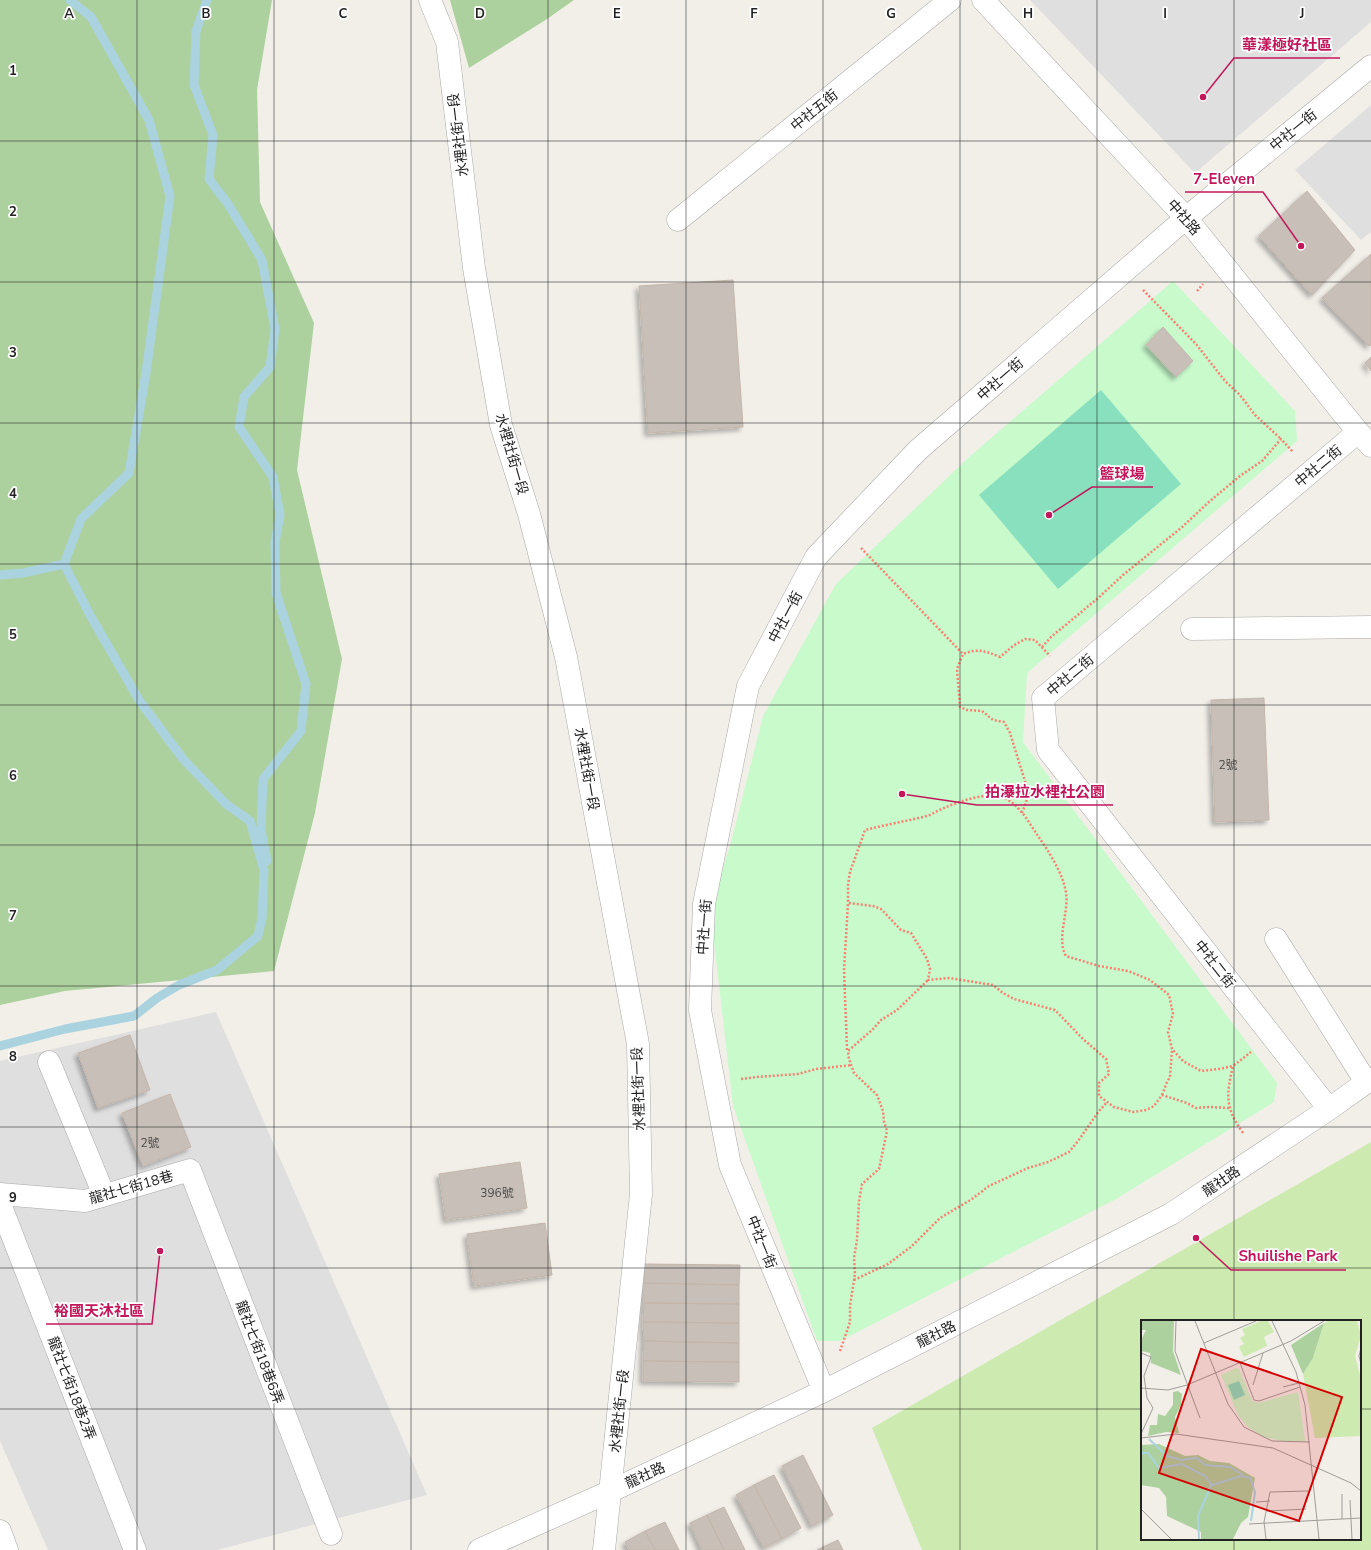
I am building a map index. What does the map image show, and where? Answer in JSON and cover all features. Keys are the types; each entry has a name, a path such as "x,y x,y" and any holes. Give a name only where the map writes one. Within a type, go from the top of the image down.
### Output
{"street":[{"name":"水裡社街一段","path":"430,0 447,42 474,268 501,425 529,514 566,657 638,1044 641,1194 604,1550"},
{"name":"中社五街","path":"678,220 950,0"},
{"name":"中社路","path":"983,0 1186,218 1364,439"},
{"name":"中社一街","path":"824,1391 730,1165 700,1010 704,904 748,686 816,557 918,450 1186,218 1371,66"},
{"name":"中社二街","path":"1329,1109 1048,750 1043,698 1364,439"},
{"path":"1192,629 1371,627"},
{"path":"1276,939 1368,1080"},
{"path":"49,1062 104,1195"},
{"name":"龍社路","path":"479,1550 611,1491 824,1391 1171,1214 1329,1109 1368,1080"},
{"name":"龍社七街18巷","path":"0,1194 85,1200 190,1170"},
{"name":"龍社七街18巷6弄","path":"190,1170 331,1534"},
{"name":"龍社七街18巷2弄","path":"0,1204 135,1550"},
{"path":"0,1531 8,1550"}],"path":[{"path":"1145,291 1196,344 1255,415 1295,454"},
{"path":"1042,647 1051,637 1181,528 1210,501 1240,476 1262,461 1281,439"},
{"path":"861,548 963,654"},
{"path":"1022,814 1029,794 1010,733 1004,722 993,720 982,711 967,710 960,707 957,669 963,654 974,650 988,652 1000,657 1013,646 1025,639 1035,640 1052,659"},
{"path":"839,1353 850,1322 850,1306 854,1280 854,1258 862,1184 879,1169 887,1131 884,1122 884,1111 877,1095 854,1073 848,1050 844,970 848,885 850,872 865,830 929,815 976,798 1004,798 1018,808 1047,850 1059,873 1066,893 1066,917 1062,949 1066,956 1099,966 1128,971 1150,980 1169,995 1173,1014 1168,1032 1172,1049 1170,1077 1162,1095 1154,1106 1146,1110 1133,1112 1114,1108 1099,1096 1098,1083 1109,1074 1106,1059 1055,1010 1014,999 993,985 949,978 928,980"},
{"path":"848,903 873,906 881,909 901,930 911,933 927,959 930,969 928,980 897,1010 881,1020 873,1029 848,1050"},
{"path":"1172,1049 1183,1062 1201,1070 1219,1069 1232,1066 1255,1050"},
{"path":"738,1080 798,1074 816,1069 852,1065"},
{"path":"1232,1066 1228,1088 1229,1108 1246,1136"},
{"path":"1162,1095 1187,1103 1196,1108 1229,1108"},
{"path":"854,1280 888,1264 912,1246 940,1218 972,1199 989,1186 1028,1168 1053,1160 1069,1152 1107,1102"}],"shaded area":[{"path":"1030,0 1371,0 1371,22 1195,173"},
{"path":"1371,105 1371,232 1361,240 1295,170"},
{"path":"216,1012 427,1495 217,1550 48,1550 0,1441 0,1061"}],"green space":[{"path":"0,0 272,0 257,90 260,202 314,323 297,470 342,659 315,813 274,971 65,991 0,1005"},
{"path":"450,0 574,0 547,19 469,68"},
{"path":"1173,281 1295,411 1297,441 1027,673 1023,742 1277,1083 1274,1102 1116,1199 840,1341 817,1341 733,1106 710,907 730,846 763,716 836,584 968,458"},
{"path":"1101,390 1181,484 1058,589 979,495"},
{"path":"1371,1142 1371,1550 922,1550 872,1428"}],"building":[{"path":"1307,191 1355,250 1312,295 1259,236"},
{"path":"1371,254 1371,345 1369,346 1322,298"},
{"path":"733,280 743,427 648,433 639,286"},
{"path":"1163,327 1193,361 1176,377 1146,345"},
{"path":"1371,357 1371,371 1365,363"},
{"path":"1264,698 1269,820 1215,822 1211,700"},
{"path":"130,1035 150,1090 98,1108 78,1053"},
{"path":"170,1094 191,1147 143,1166 122,1113"},
{"path":"520,1162 527,1208 446,1220 439,1174"},
{"path":"545,1223 552,1275 474,1286 467,1234"},
{"path":"644,1264 740,1265 739,1285 644,1283"},
{"path":"644,1283 739,1285 739,1304 644,1303"},
{"path":"644,1303 739,1304 739,1323 643,1322"},
{"path":"643,1322 739,1323 739,1343 644,1341"},
{"path":"644,1341 739,1343 739,1362 643,1361"},
{"path":"643,1361 739,1362 739,1382 643,1381"},
{"path":"803,1455 833,1515 812,1526 782,1466"},
{"path":"774,1475 801,1528 782,1539 754,1485"},
{"path":"754,1485 782,1539 764,1548 736,1495"},
{"path":"724,1507 745,1550 724,1550 707,1515"},
{"path":"707,1515 724,1550 702,1550 690,1523"},
{"path":"665,1522 679,1550 655,1550 645,1531"},
{"path":"645,1531 655,1550 629,1550 625,1542"},
{"path":"838,1540 843,1550 817,1550"}],"waterway":[{"path":"0,1046 65,1029 134,1016 157,998 179,985 217,970 258,936 262,918 264,870 250,821 226,804 183,759 139,700 90,615 64,564 81,519 129,473 146,373 170,196 149,120 91,17 70,0"},
{"path":"207,0 196,31 194,85 213,135 209,179 228,204 262,260 275,329 270,367 244,397 239,427 273,477 280,515 275,542 276,593 306,684 301,731 263,779 261,830 267,861"},
{"path":"0,575 23,573 64,564"}],"place":[{"name":"華漾極好社區","path":"1203,97"},
{"name":"7-Eleven","path":"1301,246"},
{"name":"籃球場","path":"1049,515"},
{"name":"拍瀑拉水裡社公園","path":"902,794"},
{"name":"Shuilishe Park","path":"1196,1238"},
{"name":"裕國天沐社區","path":"160,1251"}]}
